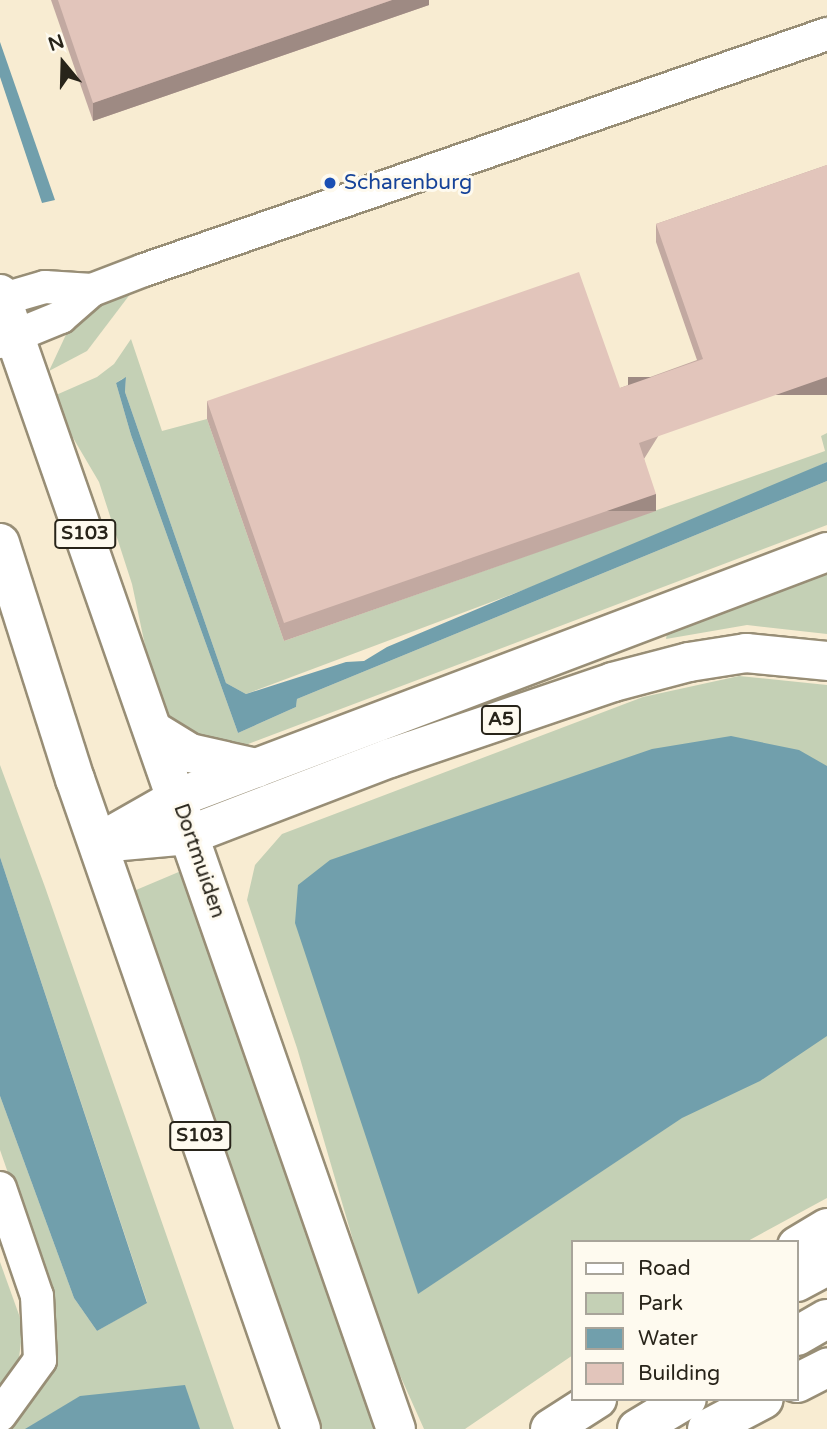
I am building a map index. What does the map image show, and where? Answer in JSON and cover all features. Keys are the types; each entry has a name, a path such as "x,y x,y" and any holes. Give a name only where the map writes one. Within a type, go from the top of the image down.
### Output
{"main road":[{"name":"Dortmuiden","path":"1,298 8,339 154,731 396,1429"},
{"name":"S103","path":"0,543 98,844 301,1429"},
{"name":"A5","path":"177,798 827,552"},
{"name":"A5","path":"189,835 390,758 613,682 746,653 827,661"},
{"path":"154,731 190,753 256,768"},
{"path":"98,844 177,798"},
{"path":"98,844 189,835"},
{"path":"799,1245 827,1228"},
{"path":"799,1282 827,1266"},
{"path":"799,1335 827,1320"},
{"path":"799,1382 827,1368"},
{"path":"534,1429 572,1393"},
{"path":"550,1429 594,1401"},
{"path":"637,1429 684,1401"},
{"path":"707,1429 760,1401"}],"street":[{"path":"8,339 61,317 92,290 827,34"},
{"path":"1,298 45,287 92,290"},
{"path":"0,1188 37,1296 40,1360 2,1413"}],"green space":[{"path":"131,293 87,351 49,371 70,326 92,308"},
{"path":"131,339 162,431 207,419 284,641 825,451 821,436 827,433 827,462 785,482 558,577 246,694 226,683 125,392 126,378 122,379 116,383 131,435 238,733 296,707 297,699 827,481 827,525 235,749 188,735 169,717 150,669 132,584 99,482 59,414 56,395 97,377 114,364"},
{"path":"827,565 827,634 747,625 666,639 669,622"},
{"path":"739,676 827,685 827,1198 750,1240 572,1240 572,1356 465,1429 424,1429 378,1326 297,1048 247,900 255,865 282,834 643,697"},
{"path":"0,765 234,1429 0,1429 0,1424 44,1384 56,1345 52,1299 0,1150 0,1096 74,1298 97,1331 147,1302 0,857"},
{"path":"181,871 381,1429 312,1429 128,900 136,890"},
{"path":"0,1262 23,1326 18,1366 0,1394"}],"water":[{"path":"0,42 55,200 42,203 0,77"},
{"path":"126,377 125,392 226,683 246,694 346,662 364,661 387,647 827,462 827,481 297,699 296,707 238,733 131,435 116,383"},
{"path":"731,736 799,750 827,766 827,1036 760,1081 682,1118 418,1294 295,923 298,885 330,860 652,749"},
{"path":"0,857 147,1303 97,1331 74,1298 0,1096"},
{"path":"185,1385 200,1429 25,1429 80,1396"}],"building":[{"path":"58,0 392,0 93,103"},
{"path":"827,165 827,377 639,443 656,494 284,623 207,401 579,272 620,388 703,359 656,224"}],"place":[{"name":"Scharenburg","path":"330,183"}]}
